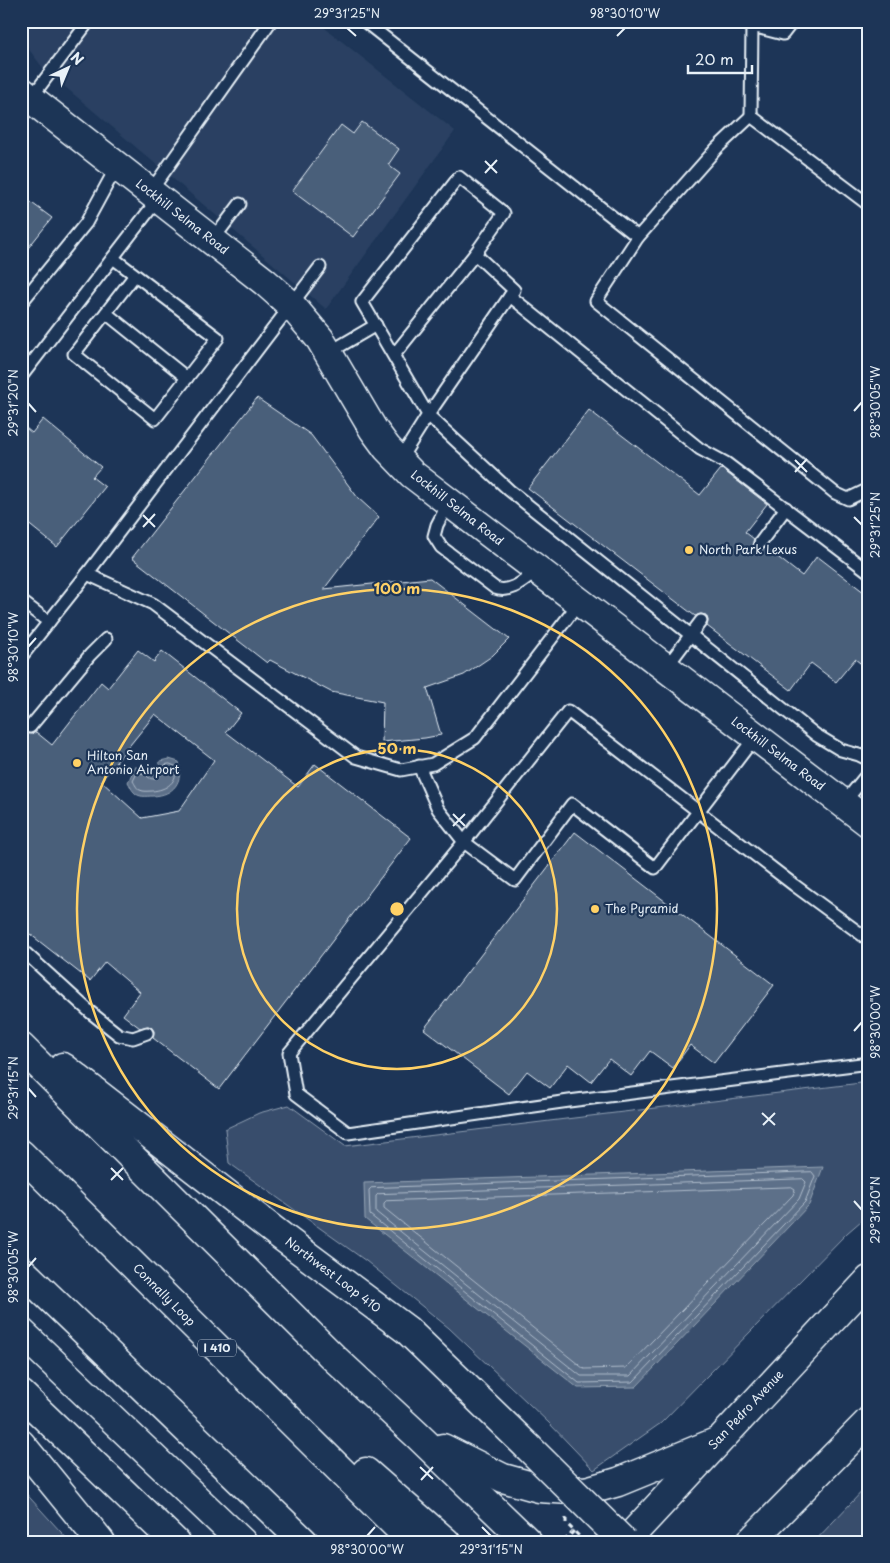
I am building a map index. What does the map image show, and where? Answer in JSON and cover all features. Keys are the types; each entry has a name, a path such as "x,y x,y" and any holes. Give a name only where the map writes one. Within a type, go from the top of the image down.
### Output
{"main road":[{"name":"Lockhill Selma Road","path":"26,94 292,306 320,339 373,430 412,474 869,823"},
{"name":"Northwest Loop 410","path":"21,1032 97,1094 406,1330 624,1542"},
{"path":"21,1046 333,1357 528,1542"},
{"name":"Connally Loop","path":"21,1154 413,1542"},
{"path":"135,1267 446,1542"},
{"path":"21,1270 304,1542"},
{"name":"San Pedro Avenue","path":"624,1542 869,1280"},
{"path":"21,1332 242,1542"},
{"path":"21,1394 175,1542"},
{"path":"757,1537 869,1421"},
{"path":"417,1435 503,1478 539,1488 586,1491 618,1482 716,1442"},
{"path":"417,1435 503,1542"},
{"path":"21,1444 101,1542"}],"lane":[{"path":"26,94 89,21"},
{"path":"21,377 113,258 271,21"},
{"path":"364,21 638,237"},
{"path":"793,21 783,34 749,23 751,116 717,148 638,237 596,301 835,493 848,498 869,489"},
{"path":"751,116 869,205"},
{"path":"21,303 86,223 117,166"},
{"path":"394,355 475,254 504,213 459,177 362,302 428,415 509,490 816,734 841,750 869,760"},
{"path":"212,241 240,204"},
{"path":"400,460 428,415 514,290 475,254"},
{"path":"113,258 136,275 218,338 156,419 74,354 136,275"},
{"path":"21,657 87,574 320,268"},
{"path":"510,296 700,449 726,463 869,572"},
{"path":"106,313 187,378"},
{"path":"328,353 376,325"},
{"path":"449,502 437,525 434,536 441,547 495,588 502,590 510,589 538,571"},
{"path":"760,543 786,508"},
{"path":"87,574 153,604 356,757 401,770 433,764 475,738 579,602"},
{"path":"21,601 49,622"},
{"path":"665,668 701,621"},
{"path":"30,727 90,655 106,639"},
{"path":"869,940 568,711 464,842 289,1053 296,1094 348,1133 569,1101 869,1063"},
{"path":"419,766 438,809 464,842 514,880 572,804 655,868 697,810 755,737"},
{"path":"843,804 869,772"},
{"path":"21,949 90,1012 119,1035 133,1038 147,1033"}],"path":[{"path":"564,1541 574,1531"}],"shaded area":[{"path":"21,21 316,21 455,131 326,309 43,68 21,39"},
{"path":"869,1082 869,1214 847,1233 661,1423 594,1470 549,1423 449,1328 366,1261 229,1163 225,1129 259,1113 289,1105 345,1146"},
{"path":"869,1484 869,1542 814,1542"},
{"path":"21,1488 70,1542 21,1542"}],"water":[{"path":"169,759 179,762 180,769 180,776 172,790 160,795 140,796 132,790 128,782 135,767 144,768 153,775 159,771 160,761"},
{"path":"823,1167 809,1205 636,1387 578,1388 365,1219 364,1183"}],"building":[{"path":"362,122 399,149 388,165 400,174 353,237 292,191 341,125 353,134"},
{"path":"21,195 52,218 21,257"},
{"path":"257,398 311,435 358,498 379,517 324,589 430,578 509,639 492,656 464,675 427,688 441,735 382,742 383,702 331,692 270,660 267,663 132,558"},
{"name":"North Park Lexus","path":"589,410 700,495 722,469 767,504 745,532 754,539 755,549 766,548 802,576 817,556 869,596 869,670 855,659 836,682 811,663 791,690 707,626 706,615 695,616 528,488"},
{"path":"43,419 101,467 92,477 105,487 57,547 21,518 21,424 32,433"},
{"path":"138,650 154,662 162,651 241,713 226,732 298,787 315,764 411,838 219,1089 153,1038 154,1031 151,1027 140,1028 123,1015 140,992 105,962 90,981 21,927 21,721 24,723 23,729 26,733 32,734 36,732 52,745 101,682 108,688","holes":["155,714 214,760 179,811 142,818 101,781"]},
{"name":"The Pyramid","path":"575,832 774,985 714,1063 690,1045 673,1068 650,1051 631,1076 609,1059 591,1082 568,1064 550,1088 527,1071 509,1094 424,1029"}],"place":[{"name":"North Park Lexus","path":"689,550"},
{"name":"Hilton San Antonio Airport","path":"77,763"},
{"name":"The Pyramid","path":"595,909"}]}
